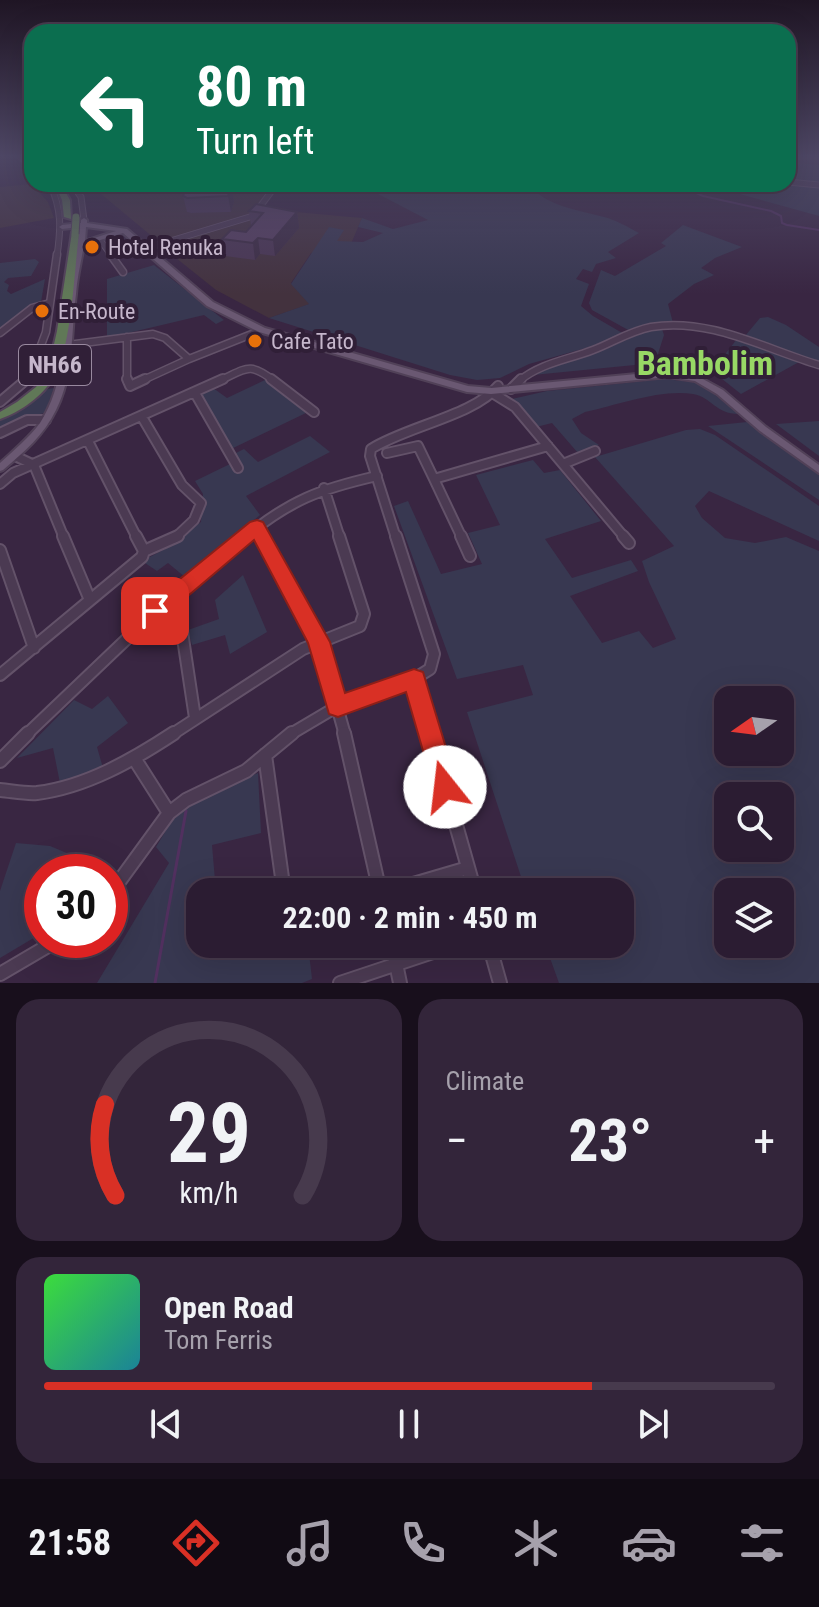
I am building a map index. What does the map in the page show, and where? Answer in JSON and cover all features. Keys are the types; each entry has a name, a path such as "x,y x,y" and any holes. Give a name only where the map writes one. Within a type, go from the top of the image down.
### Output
{"highway":[{"name":"NH66","path":"0,416 26,399 51,375 59,344 72,224 70,202"},
{"name":"NH66","path":"0,409 32,384 49,358 72,224"}],"main road":[{"path":"0,468 15,456 46,420 62,391 81,244 72,224 124,227 210,304 262,330 443,385 497,390 665,369 695,371 711,377 769,427 819,463"},
{"path":"81,244 100,240 124,227"},
{"path":"148,248 202,290 259,323 446,380 497,390"},
{"path":"513,387 668,374 692,376 723,392 763,429 819,470"}],"street":[{"path":"58,202 72,224"},
{"path":"0,402 29,377 46,332 50,303 79,202"},
{"path":"148,248 253,216 264,202"},
{"path":"100,240 123,272"},
{"path":"0,333 32,308 50,303"},
{"path":"513,387 544,364 600,348 653,326 712,330 819,365"},
{"path":"127,337 127,384 130,386 262,330"},
{"path":"68,345 153,334 165,338 189,359"},
{"path":"0,484 13,473 256,367 314,412"},
{"path":"128,869 169,813 186,800 246,771 279,741 338,706 414,679 430,669 434,654 370,456 371,449 379,443 497,390 515,407 629,543"},
{"path":"195,393 238,468"},
{"path":"142,417 182,485 201,503 199,515 165,546 144,551"},
{"path":"0,433 22,421 34,418 46,420"},
{"path":"0,675 142,557 144,551 88,441"},
{"path":"387,453 418,446 470,556"},
{"path":"434,479 548,446"},
{"path":"563,464 595,451"},
{"path":"15,456 34,465 90,600"},
{"path":"0,761 92,669 176,592 257,527 295,501 324,488 377,476"},
{"path":"0,790 19,796 72,786 134,758 319,642 360,626 364,614 324,488"},
{"path":"257,527 319,642 338,706 380,878"},
{"path":"0,550 34,648"},
{"path":"176,592 195,718"},
{"path":"414,679 471,878"},
{"path":"265,755 282,878"},
{"path":"134,758 169,813"},
{"path":"433,878 468,868"},
{"path":"0,974 27,958"},
{"path":"395,958 400,983"},
{"path":"340,983 410,958"},
{"path":"493,958 500,983"}],"shaded area":[{"path":"0,202 48,202 54,218 0,228"},
{"path":"111,202 259,202 248,217 160,243"},
{"path":"393,202 553,202 608,218 639,233 608,252 616,258 596,264 592,272 583,269 576,279 589,284 581,306 624,334 529,364 500,378 477,380 450,375 269,318 309,304 291,284 329,227 344,230 337,241 363,242 383,233 358,227 362,218 393,229 428,220"},
{"path":"768,202 819,202 819,216"},
{"path":"262,209 362,218 350,246 311,253 291,283 310,304 269,318 216,290 161,246 247,221"},
{"path":"683,225 742,247 715,258 701,268 714,275 694,284 668,304 673,323 654,323 630,331 592,310 589,303 601,270 615,276 666,246 661,243"},
{"path":"35,259 39,262 31,276 8,278 4,282 9,285 7,291 11,294 45,279 41,302 0,330 0,263"},
{"path":"154,265 224,320 216,324 204,315 107,338 107,279"},
{"path":"768,317 819,347 819,361 745,336 760,318"},
{"path":"651,329 662,329 664,335 655,363 533,375 539,369 599,352"},
{"path":"737,339 799,362 741,394 712,371"},
{"path":"267,379 308,412 229,450 200,393 213,388 227,398"},
{"path":"665,379 700,383 739,414 724,411 693,394 639,398 585,412 572,419 581,433 599,445 578,453 552,423 536,427 512,399 547,391"},
{"path":"54,388 45,413 25,417 0,430 0,421 42,390"},
{"path":"819,421 819,456 776,424"},
{"path":"747,422 819,475 819,500 708,426"},
{"path":"700,429 715,435 819,506 819,541 709,491 695,506 702,518 725,538 755,543 786,537 819,551 819,983 559,983 550,958 634,958 634,878 521,878 467,712 533,695 523,665 457,679 394,506 408,501 441,574 482,564 468,533 500,525 476,475 533,460 544,473 560,470 601,521 545,539 572,578 631,560 638,571 570,596 602,643 639,631 653,648 676,639 642,561 674,546 595,457 686,430"},
{"path":"310,436 330,452 246,496 260,515 185,577 168,563 157,571 142,561 167,548 201,522 203,494 195,481 230,464 228,457 244,449 258,462"},
{"path":"243,575 267,632 230,654 225,635 192,645 188,630 219,619 215,600"},
{"path":"108,696 128,723 97,747 103,768 60,783 53,748 17,758 74,700 92,709"},
{"path":"258,773 261,833 212,845 215,878 186,878 186,958 310,958 312,979 302,983 97,983 112,958 128,958 128,931 169,863 156,847 180,807"},
{"path":"16,843 50,846 69,854 24,854 24,944 0,958 0,891"}],"building":[{"path":"256,204 297,212 273,240 258,238 253,243 222,239 231,230 246,232 263,213 249,211"}],"waterway":[{"path":"730,202 771,211 781,216 782,223 787,225 819,230"},
{"path":"155,983 186,811"}],"place":[{"name":"Hotel Renuka","path":"92,247"},
{"name":"En-Route","path":"42,311"},
{"name":"Cafe Tato","path":"255,341"}],"district":[{"name":"Bambolim","path":"705,363"}],"route":[{"path":"155,611 257,527 319,642 338,706 414,679 445,787"}]}
